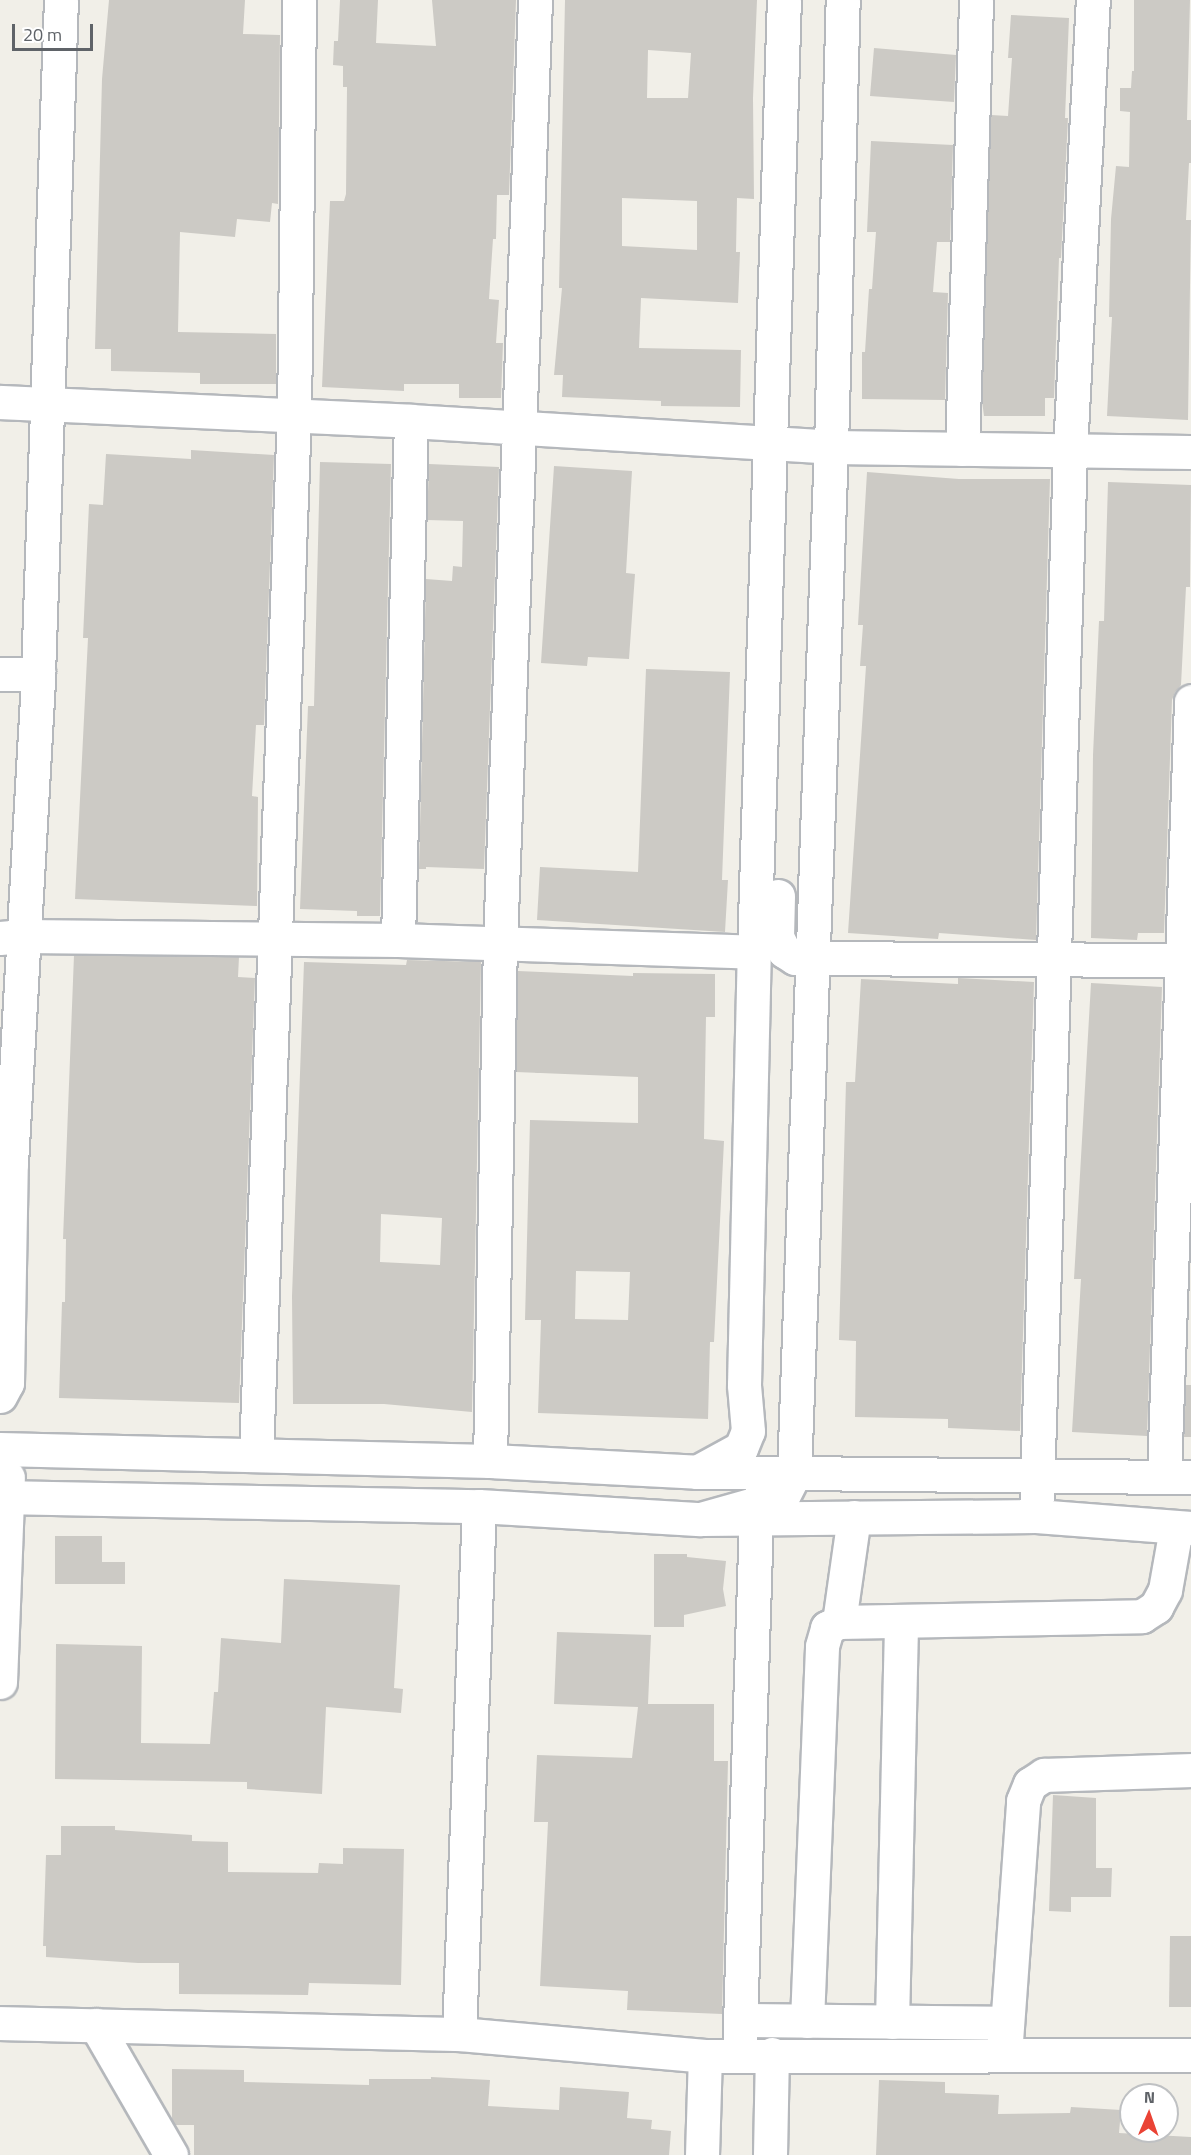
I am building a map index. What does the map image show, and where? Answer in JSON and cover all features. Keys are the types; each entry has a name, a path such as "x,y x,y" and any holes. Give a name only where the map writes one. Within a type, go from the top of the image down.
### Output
{"street":[{"path":"0,1396 7,1383 6,1163 12,937 38,675 45,404 62,0"},
{"path":"256,1455 294,416 299,0"},
{"path":"490,1461 500,942 535,0"},
{"path":"697,1472 741,1448 748,1431 744,1385 754,952 784,0"},
{"path":"701,1519 783,1496 794,1473 831,447 843,0"},
{"path":"962,449 976,0"},
{"path":"1036,1516 1056,961 1070,451 1093,0"},
{"path":"0,402 520,427 769,445 1191,452"},
{"path":"398,940 411,421"},
{"path":"0,674 38,675"},
{"path":"0,1449 490,1461 697,1472 1178,1476 1191,701"},
{"path":"760,806 779,868 777,937 784,951 795,958 1186,960"},
{"path":"12,937 500,942 754,952"},
{"path":"744,1385 758,1396 781,1398 798,1385"},
{"path":"0,1682 4,1497 8,1471 82,1450"},
{"path":"4,1497 479,1506 701,1519 1036,1516 1184,1528 1165,1590 1156,1607 1142,1616 839,1622 827,1628 822,1646 807,2021"},
{"path":"459,2034 479,1506"},
{"path":"740,2056 756,1517"},
{"path":"839,1622 854,1517"},
{"path":"892,2022 901,1621"},
{"path":"1006,2039 1023,1801 1030,1784 1044,1775 1191,1770"},
{"path":"741,2020 892,2022 1006,2039 1191,2055"},
{"path":"0,2023 459,2034 705,2056 740,2056 1006,2039"},
{"path":"96,2025 171,2155"},
{"path":"770,2155 772,2054"},
{"path":"702,2155 705,2056"}],"building":[{"path":"109,0 245,0 243,34 280,35 278,204 272,203 270,222 237,219 235,237 180,232 178,332 276,334 276,384 200,384 200,373 111,371 111,349 95,349 102,79"},
{"path":"340,0 378,0 376,43 436,46 432,0 516,0 509,195 497,195 496,239 493,239 489,299 499,300 496,343 503,343 501,398 459,398 459,384 404,384 404,391 322,387 330,201 344,201 346,194 347,87 343,87 343,66 333,65 334,41 338,41"},
{"path":"565,0 757,0 753,98 754,199 737,198 736,252 740,252 738,303 641,298 639,348 741,350 740,407 661,406 661,401 562,397 563,375 554,375 562,288 559,288","holes":["648,50 691,53 688,98 647,98","622,198 697,201 697,250 622,246"]},
{"path":"1134,0 1190,0 1187,120 1191,120 1191,163 1189,163 1186,220 1191,220 1188,420 1107,416 1112,317 1109,317 1111,219 1116,166 1129,167 1130,112 1120,111 1120,88 1131,88 1132,71 1134,71"},
{"path":"1011,15 1069,18 1065,118 1068,118 1061,258 1059,258 1054,398 1045,398 1045,416 984,416 982,401 991,115 1008,116 1012,58 1008,58"},
{"path":"874,48 956,55 954,102 870,96"},
{"path":"871,141 953,145 950,242 937,242 933,292 948,293 945,400 862,399 862,352 865,352 876,232 867,232"},
{"path":"191,450 274,455 264,725 256,725 252,796 258,797 257,906 75,899 88,638 83,638 89,504 103,505 106,454 191,459"},
{"path":"320,462 391,464 380,916 357,916 357,911 300,909 308,706 314,706"},
{"path":"429,464 499,467 484,869 426,867 426,869 419,869 426,579 452,581 453,566 462,567 463,521 427,520"},
{"path":"554,466 632,471 626,573 635,574 629,659 588,657 587,666 541,663"},
{"path":"867,472 959,479 1050,479 1036,940 939,933 938,939 848,933 866,666 860,666 863,625 858,625"},
{"path":"1108,482 1191,485 1190,587 1186,587 1181,685 1172,700 1164,933 1138,933 1137,940 1091,938 1093,755 1099,621 1104,621"},
{"path":"646,669 730,672 722,880 728,880 725,932 537,920 540,867 638,872"},
{"path":"74,955 239,957 238,977 255,978 239,1403 59,1398 62,1302 65,1302 66,1239 63,1239"},
{"path":"407,960 481,962 472,1412 384,1404 293,1404 292,1296 304,962 406,965","holes":["381,1214 442,1218 440,1265 380,1262"]},
{"path":"518,971 633,976 633,973 715,974 715,1017 706,1017 704,1139 724,1141 714,1342 710,1342 708,1419 538,1413 541,1320 525,1320 530,1120 638,1123 638,1077 516,1072","holes":["576,1271 630,1272 628,1320 575,1319"]},
{"path":"958,978 1034,982 1020,1431 948,1428 948,1419 855,1417 856,1341 839,1340 846,1082 855,1082 861,979 958,984"},
{"path":"1091,983 1162,987 1147,1436 1072,1432 1081,1279 1074,1279"},
{"path":"1186,1385 1191,1385 1191,1437 1184,1437"},
{"path":"55,1536 102,1536 102,1562 125,1562 125,1584 55,1584"},
{"path":"654,1554 687,1554 687,1557 726,1561 723,1589 726,1606 684,1615 684,1627 654,1627"},
{"path":"284,1579 400,1585 394,1688 403,1689 401,1713 326,1707 322,1794 247,1789 247,1782 55,1779 56,1644 142,1646 141,1743 210,1744 214,1692 218,1692 221,1638 281,1643"},
{"path":"557,1632 651,1635 648,1704 714,1704 714,1761 728,1761 722,2014 627,2010 628,1991 540,1986 548,1822 534,1822 537,1755 632,1758 638,1707 554,1704"},
{"path":"1053,1795 1096,1798 1096,1868 1112,1868 1111,1897 1071,1897 1071,1912 1049,1911"},
{"path":"61,1826 115,1826 115,1830 192,1835 192,1841 228,1842 228,1872 318,1873 319,1863 343,1864 343,1848 404,1849 401,1985 309,1983 308,1995 179,1994 179,1963 138,1963 46,1957 46,1946 43,1946 46,1855 61,1855"},
{"path":"1170,1936 1191,1936 1191,2007 1169,2007"},
{"path":"172,2069 244,2070 244,2082 369,2085 369,2079 431,2079 431,2077 490,2080 488,2106 559,2110 560,2087 629,2092 627,2118 652,2120 651,2129 671,2131 669,2155 194,2155 194,2125 175,2125 172,2119"},
{"path":"879,2080 945,2082 945,2093 999,2095 998,2114 1070,2113 1071,2107 1119,2110 1119,2143 1179,2143 1179,2136 1191,2137 1191,2155 876,2155"}]}
